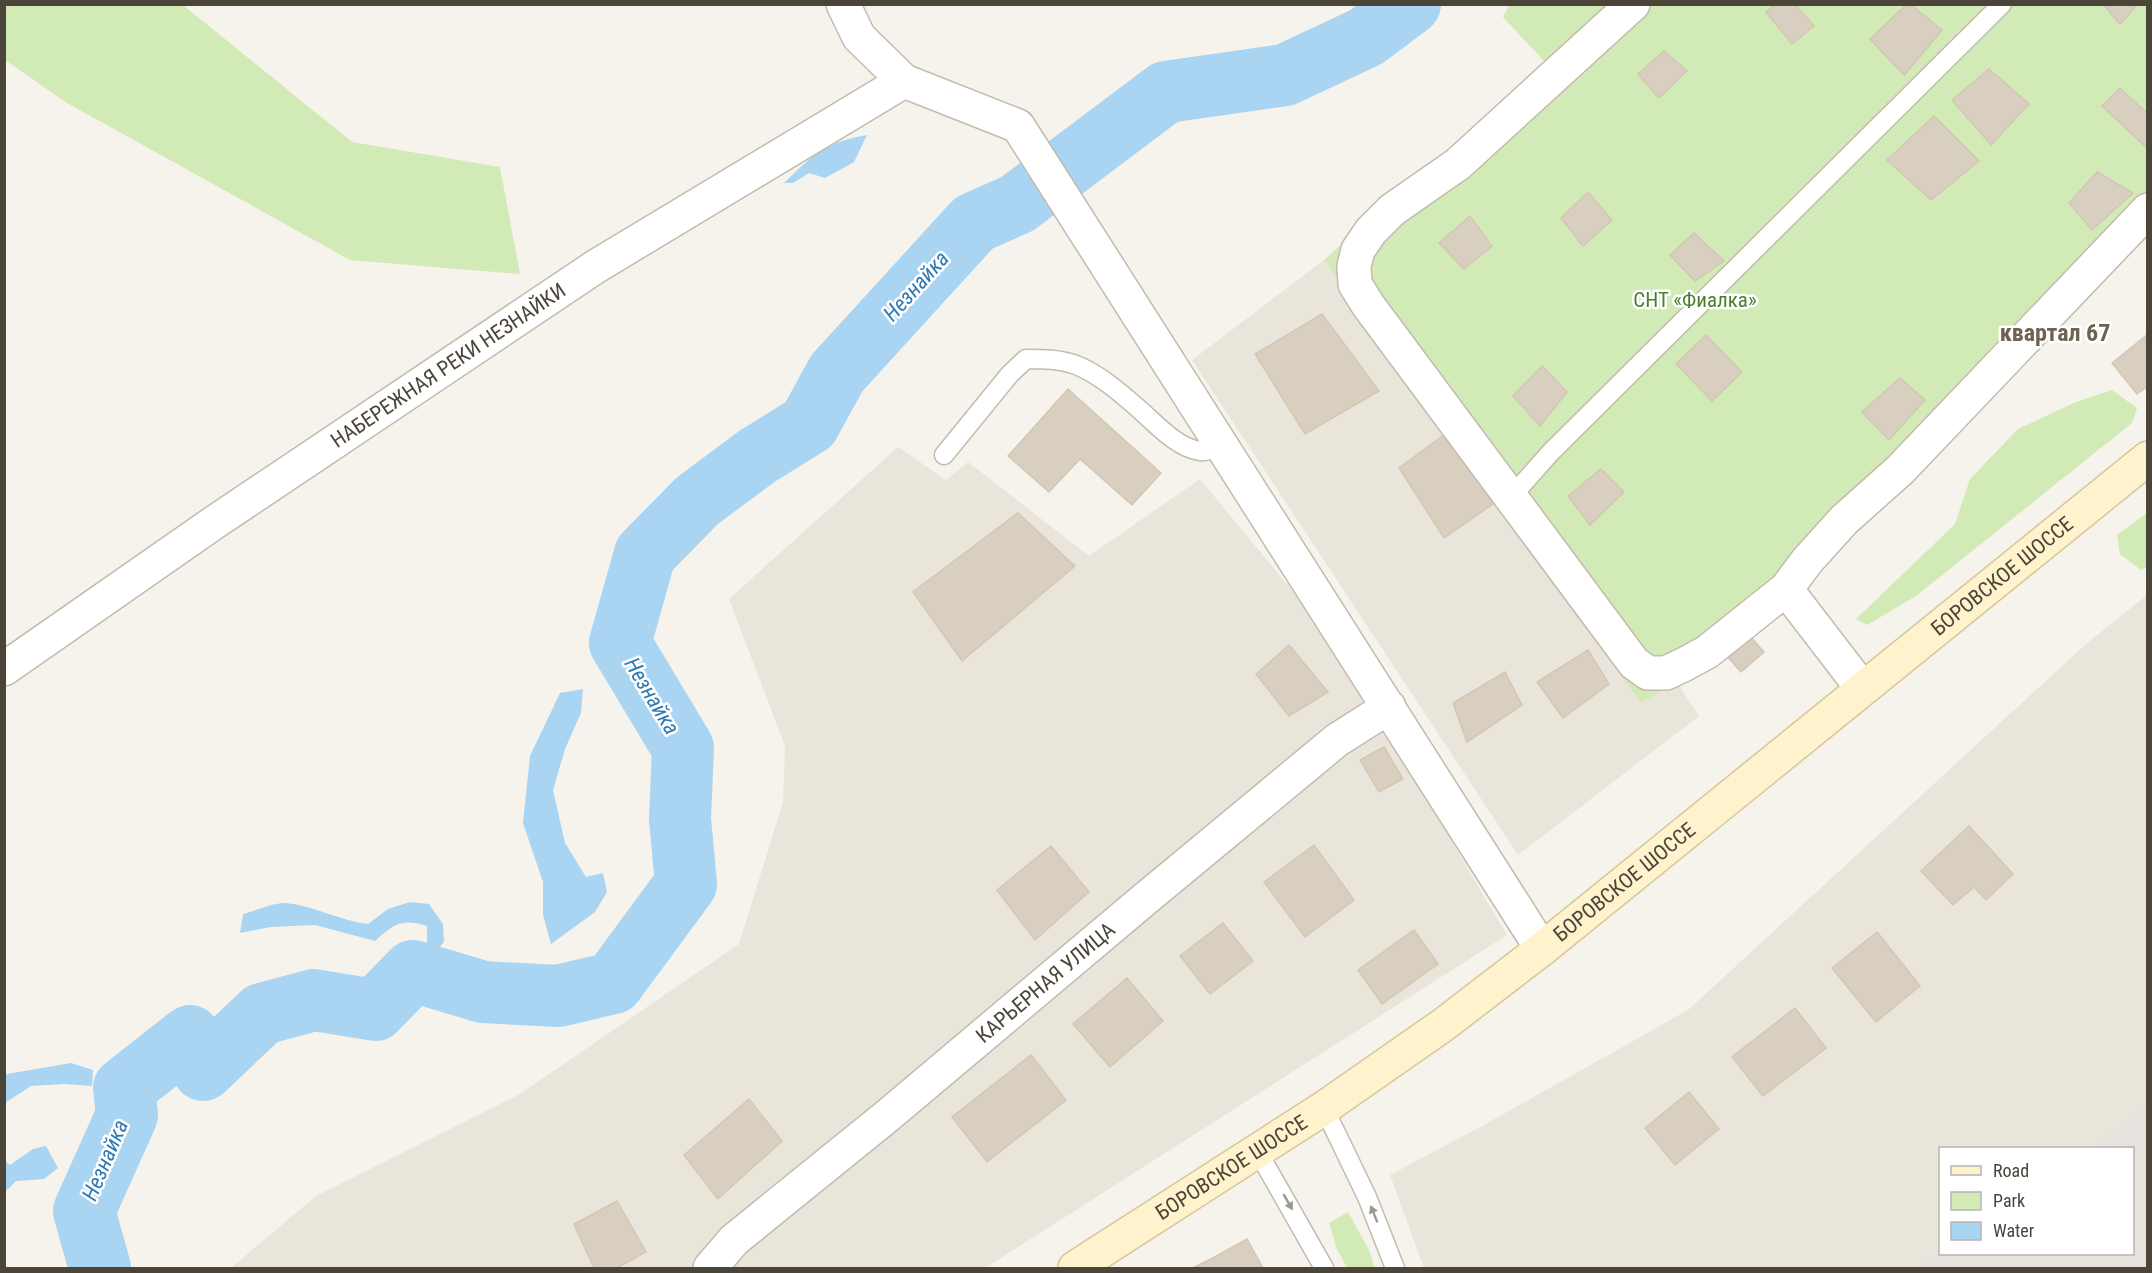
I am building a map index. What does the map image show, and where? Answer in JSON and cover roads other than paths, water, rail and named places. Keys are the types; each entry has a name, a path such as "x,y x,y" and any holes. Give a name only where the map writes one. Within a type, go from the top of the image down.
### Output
{"main road":[{"name":"БОРОВСКОЕ ШОССЕ","path":"1075,1269 1258,1152 1443,1025 1542,948 2148,458"}],"street":[{"path":"843,4 859,37 904,81 1018,126 1542,948"},
{"path":"1633,4 1458,164 1392,210 1371,231 1358,250 1354,266 1355,284 1368,305 1634,663 1648,672 1666,673 1707,652 1786,589 1844,519 1900,470 2148,210"},
{"name":"НАБЕРЕЖНАЯ РЕКИ НЕЗНАЙКИ","path":"4,669 213,524 585,274 904,81"},
{"path":"1786,589 1862,688"},
{"name":"КАРЬЕРНАЯ УЛИЦА","path":"710,1269 734,1240 886,1117 1154,891 1337,740 1389,707"}],"lane":[{"path":"1511,497 1551,452 2002,4"},
{"path":"944,455 1010,374 1026,359 1049,359 1076,365 1101,379 1172,439 1198,451 1209,451 1221,444"},
{"path":"1324,1108 1367,1197 1395,1269"},
{"path":"1258,1152 1324,1269"}],"water":[{"path":"867,135 854,162 825,178 809,173 793,183 784,183 821,151 841,142"},
{"path":"583,689 581,713 565,749 553,790 565,843 586,877 603,873 607,892 595,912 551,944 543,915 543,882 523,823 530,756 560,693"},
{"path":"410,902 429,904 443,924 444,942 431,957 415,963 409,958 427,943 427,926 418,924 398,924 375,941 315,925 271,927 240,933 243,914 275,904 295,904 368,924 388,909"},
{"path":"71,1063 93,1070 92,1086 64,1084 31,1086 5,1103 5,1076 7,1074"},
{"path":"46,1146 58,1168 44,1179 16,1181 5,1192 5,1161 10,1165 33,1149"}],"waterway":[{"name":"Незнайка","path":"100,1268 84,1211 127,1115 124,1088 190,1036 203,1070 262,1014 314,1000 375,1010 413,971 483,992 558,996 613,983 686,884 680,819 683,748 620,643 645,554 697,501 756,457 809,424 837,373 974,223 1017,204 1166,92 1285,75 1366,37 1410,4"}],"district":[{"name":"квартал 67","path":"2055,333"}],"park label":[{"name":"СНТ «Фиалка»","path":"1695,300"}]}
